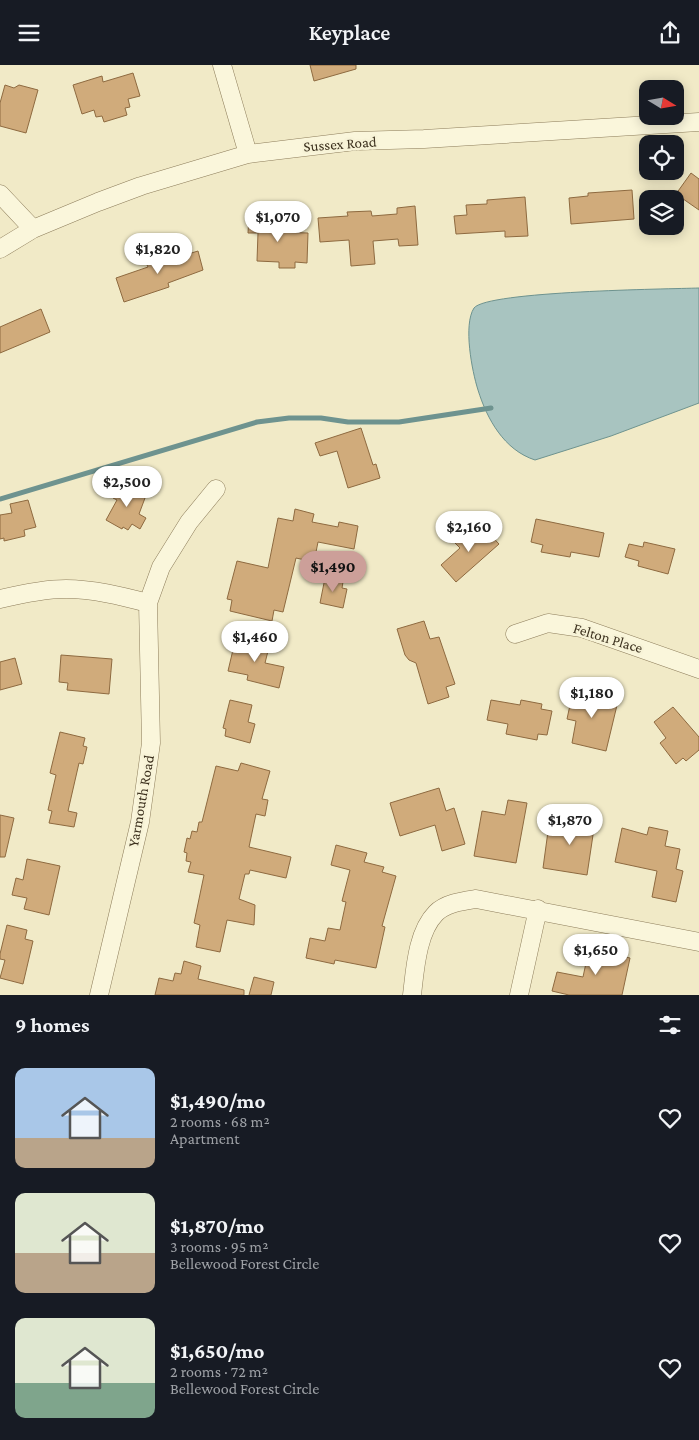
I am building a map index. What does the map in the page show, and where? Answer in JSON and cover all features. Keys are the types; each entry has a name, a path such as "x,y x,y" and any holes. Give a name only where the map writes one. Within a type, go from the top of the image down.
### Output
{"street":[{"path":"222,65 248,154"},
{"name":"Sussex Road","path":"0,249 33,229 141,186 248,154 355,141 424,139 699,122"},
{"path":"0,194 33,229"},
{"name":"Yarmouth Road","path":"99,995 140,821 151,743 148,603 161,567 189,522 216,489"},
{"path":"0,599 25,593 67,589 113,594 148,603"},
{"name":"Felton Place","path":"514,633 548,623 582,628 699,669"},
{"path":"412,995 424,933 436,913 453,903 476,899 538,909 699,942"},
{"path":"519,995 538,909"}],"water":[{"path":"699,288 699,403 611,436 535,460 514,449 498,432 486,412 473,372 469,325 474,308 486,302 543,294"}],"building":[{"path":"310,65 356,65 356,69 314,81"},
{"path":"133,73 140,96 128,99 130,107 125,108 127,115 104,122 102,116 96,117 94,110 82,114 73,85 102,76 103,82"},
{"path":"5,85 14,88 19,85 38,90 26,133 0,126 0,103"},
{"path":"691,173 699,179 699,210 684,200 684,190 679,190"},
{"path":"632,190 634,219 571,224 569,198 588,196 588,193"},
{"path":"525,197 528,236 505,237 505,231 456,234 454,216 467,215 466,205 487,204 487,200"},
{"path":"415,206 418,245 399,246 398,239 373,241 375,264 351,266 349,240 320,242 318,218 348,216 347,212 371,211 372,216 397,214 397,208"},
{"path":"249,216 274,217 273,232 308,233 307,263 295,262 295,268 279,268 279,262 257,261 258,233 248,233"},
{"path":"173,251 175,258 198,251 203,270 168,283 169,287 124,302 116,278 148,267 145,261"},
{"path":"41,309 50,332 0,353 0,327"},
{"path":"361,428 373,465 376,464 380,478 348,488 337,451 320,456 315,443"},
{"path":"123,481 139,490 137,493 145,498 139,514 146,518 140,529 132,524 128,530 123,527 122,529 106,520 117,500 113,498"},
{"path":"28,500 36,527 24,530 25,536 4,541 4,538 0,539 0,515 12,513 10,504"},
{"path":"295,509 314,514 312,522 338,527 339,522 358,526 354,549 318,542 314,562 296,558 283,612 274,610 272,621 230,611 232,600 227,599 237,561 268,568 278,518 293,521"},
{"path":"536,519 604,533 599,557 571,552 570,557 541,552 543,545 531,542"},
{"path":"483,527 499,544 456,582 441,565 460,548 454,542 465,532 470,538"},
{"path":"644,542 675,549 668,574 638,566 639,561 625,557 629,544 643,547"},
{"path":"325,578 343,582 342,588 347,589 343,608 320,603"},
{"path":"424,621 430,639 439,637 455,684 446,687 449,697 428,704 416,663 409,660 405,655 397,629"},
{"path":"236,637 270,643 265,663 284,667 279,688 247,680 248,675 228,671"},
{"path":"61,655 112,659 109,694 67,690 68,683 59,682"},
{"path":"15,658 22,684 0,690 0,662"},
{"path":"573,691 601,695 618,701 606,751 572,743 576,721 567,719"},
{"path":"230,700 252,705 248,722 255,724 250,743 225,736 226,729 223,728"},
{"path":"491,700 520,705 521,700 542,704 541,709 552,711 547,735 538,734 537,740 506,734 508,724 487,720"},
{"path":"673,707 699,737 699,750 686,761 683,758 676,764 660,743 666,738 654,722"},
{"path":"60,732 85,738 83,746 87,747 83,764 79,763 68,811 77,813 74,827 49,823 52,811 48,810 56,775 50,773"},
{"path":"241,763 270,771 262,799 268,800 265,816 256,814 249,847 291,857 286,878 250,870 249,874 245,874 239,899 255,905 254,925 227,920 220,952 196,947 200,925 194,923 204,875 188,872 191,862 186,861 187,853 184,852 187,838 190,839 192,831 197,832 199,822 202,822 216,766 238,771"},
{"path":"439,788 446,811 454,808 465,844 442,851 435,825 400,836 390,803"},
{"path":"508,800 527,803 516,863 474,856 482,811 505,815"},
{"path":"577,812 596,815 587,875 543,868 549,824 575,828"},
{"path":"0,815 14,818 5,857 0,857"},
{"path":"649,827 668,831 665,846 680,849 676,869 683,871 676,902 652,897 657,871 615,862 622,828 647,835"},
{"path":"336,845 367,853 364,862 384,867 382,872 396,876 382,926 385,927 376,968 335,960 334,964 306,958 310,938 325,941 328,928 340,930 346,902 342,901 350,870 331,865"},
{"path":"27,859 60,866 49,915 24,909 27,898 12,895 16,878 23,880"},
{"path":"7,925 27,930 25,939 33,941 23,984 0,978 5,960 0,959 0,954"},
{"path":"589,949 630,958 622,995 569,995 552,991 557,972 583,977"},
{"path":"184,961 201,966 198,979 244,990 244,995 155,995 159,978 173,981 175,973 181,974"},
{"path":"254,977 274,982 271,995 249,995"}],"waterway":[{"path":"0,499 257,422 289,418 321,418 348,422 399,422 491,408"}]}
